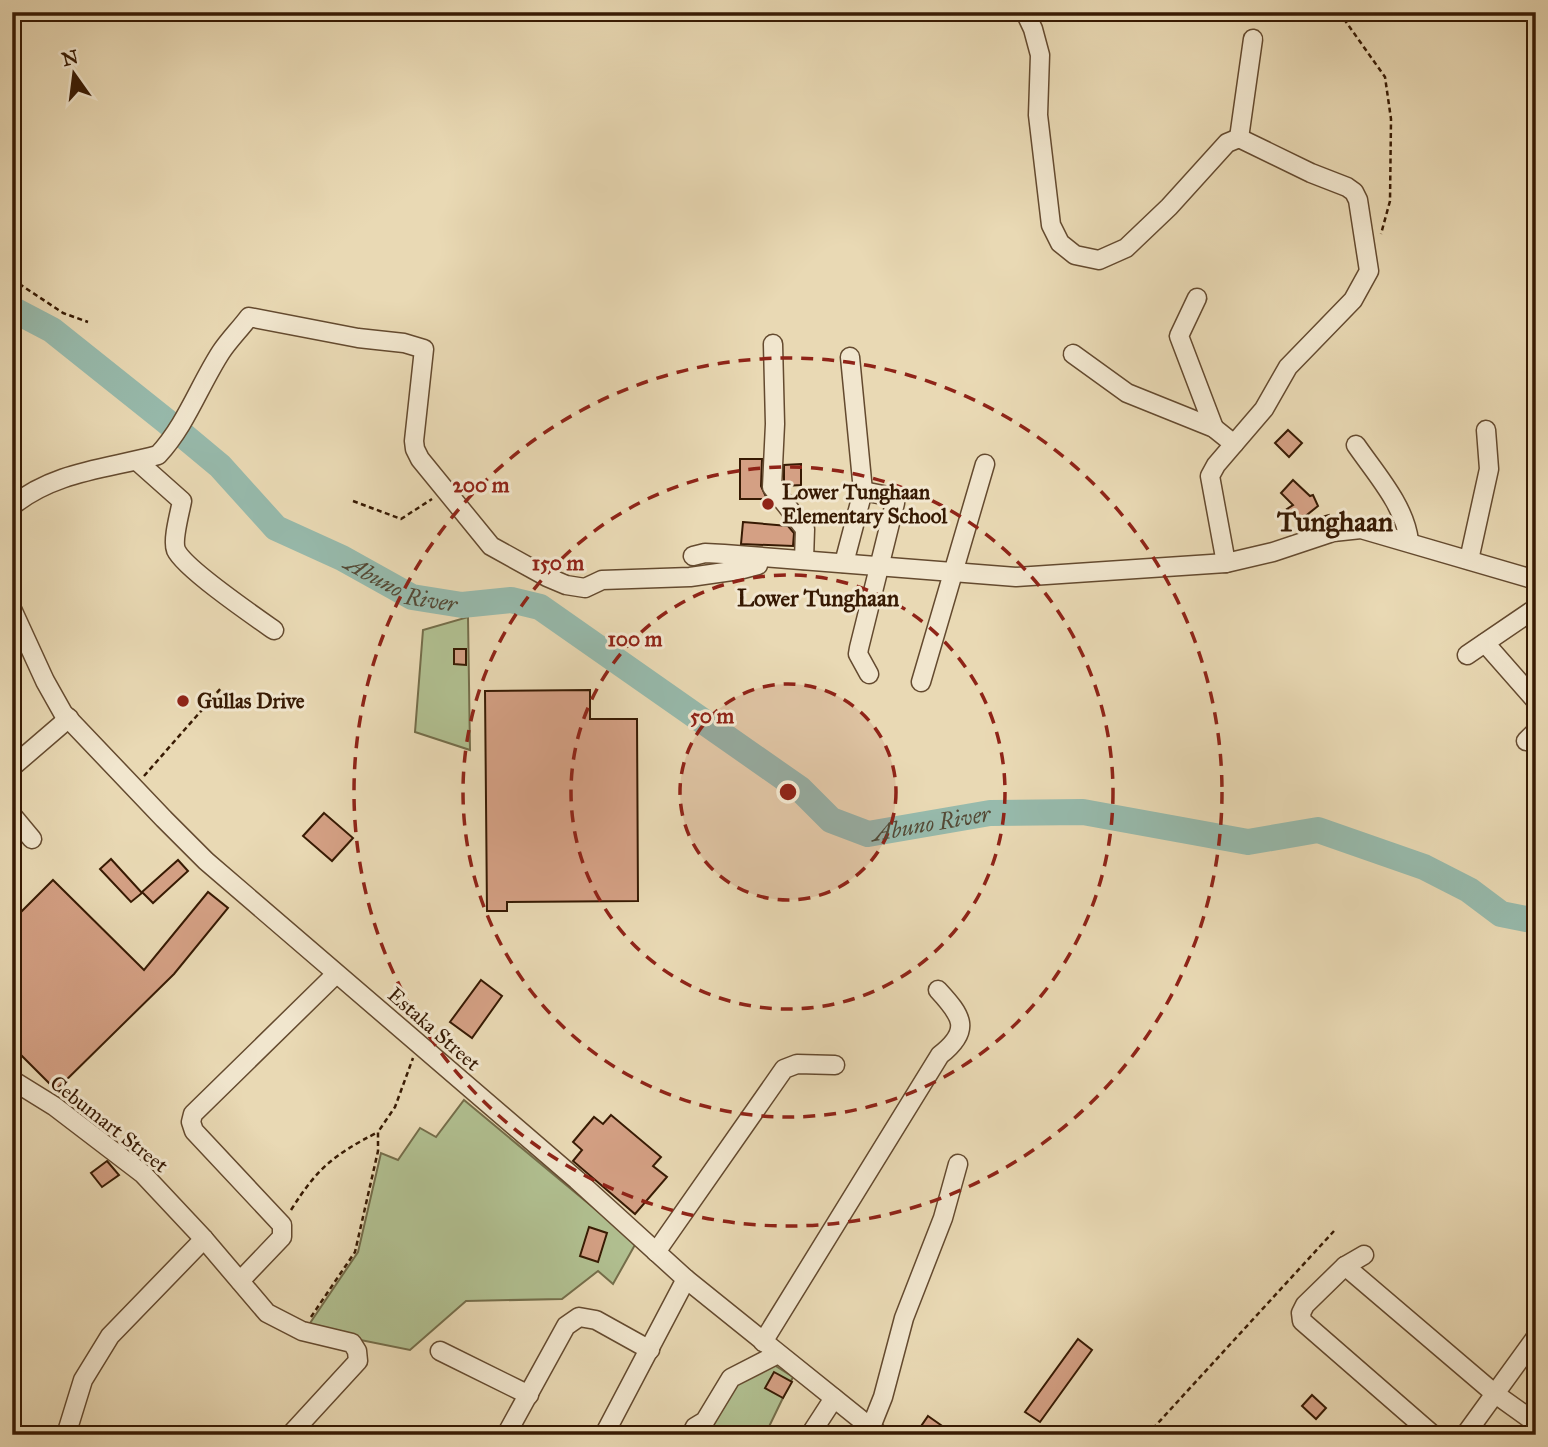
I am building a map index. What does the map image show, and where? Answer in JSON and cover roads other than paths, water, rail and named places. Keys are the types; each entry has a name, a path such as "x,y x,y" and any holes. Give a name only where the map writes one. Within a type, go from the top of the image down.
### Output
{"street":[{"path":"1024,12 1033,29 1041,55 1038,115 1051,225 1060,243 1075,255 1098,260 1126,248 1169,207 1227,143 1239,138 1354,192 1358,200 1369,271 1353,300 1288,368 1264,409 1216,465 1210,476 1226,563"},
{"path":"1239,138 1253,39"},
{"path":"1197,299 1179,336 1214,428"},
{"path":"12,506 27,494 54,480 158,455 170,442 197,399 221,352 249,317 358,338 415,345 424,349 415,449 420,459 491,547 547,577 566,585 585,587 602,580 690,577 739,570 758,565 760,557"},
{"path":"773,344 775,424 772,487 806,529 804,560"},
{"path":"1073,354 1127,393 1214,428 1234,444"},
{"path":"844,563 863,491 850,358"},
{"path":"1469,560 1489,469 1486,430"},
{"path":"1356,445 1401,512 1409,541"},
{"path":"137,461 182,501 175,542 177,551 202,576 274,631"},
{"path":"921,682 985,464"},
{"path":"863,491 888,496 895,503 858,654 869,674"},
{"path":"693,556 705,553 1016,577 1226,563 1273,552 1333,532 1361,529 1536,580"},
{"path":"1467,655 1536,608"},
{"name":"Estaka Street","path":"12,609 46,681 69,718 206,860 577,1180 686,1279 875,1431"},
{"path":"1485,643 1536,701"},
{"path":"12,767 69,718"},
{"path":"12,816 32,839"},
{"path":"240,1281 282,1237 282,1225 194,1131 191,1122 193,1114 336,974"},
{"path":"694,1432 697,1416 730,1365 770,1347 940,1055 956,1043 962,1030 959,1019 953,1006 938,990"},
{"path":"656,1252 784,1069 797,1064 835,1065"},
{"name":"Cebumart Street","path":"12,1080 54,1106 143,1174 204,1239 267,1313 302,1331 352,1343 357,1351 358,1361 290,1435"},
{"path":"875,1431 904,1318 943,1218 958,1164"},
{"path":"66,1435 83,1380 110,1336 204,1239"},
{"path":"1364,1255 1345,1266 1305,1305 1301,1313 1302,1321 1433,1435"},
{"path":"1345,1266 1494,1393 1536,1423"},
{"path":"604,1435 686,1279"},
{"path":"506,1435 566,1326 579,1317 596,1320 650,1350"},
{"path":"1465,1435 1536,1337"},
{"path":"440,1350 529,1395"},
{"path":"810,1435 834,1398"}],"waterway":[{"name":"Abuno River","path":"12,309 52,330 166,421 220,466 276,528 342,558 412,597 462,605 511,600 540,607 800,789 831,820 868,834 990,813 1083,812 1248,842 1318,830 1424,867 1469,890 1501,914 1536,921"}],"place":[{"name":"Lower Tunghaan Elementary School","path":"768,504"},
{"name":"Gullas Drive","path":"183,701"}],"district":[{"name":"Tunghaan","path":"1335,521"},
{"name":"Lower Tunghaan","path":"818,598"}]}
